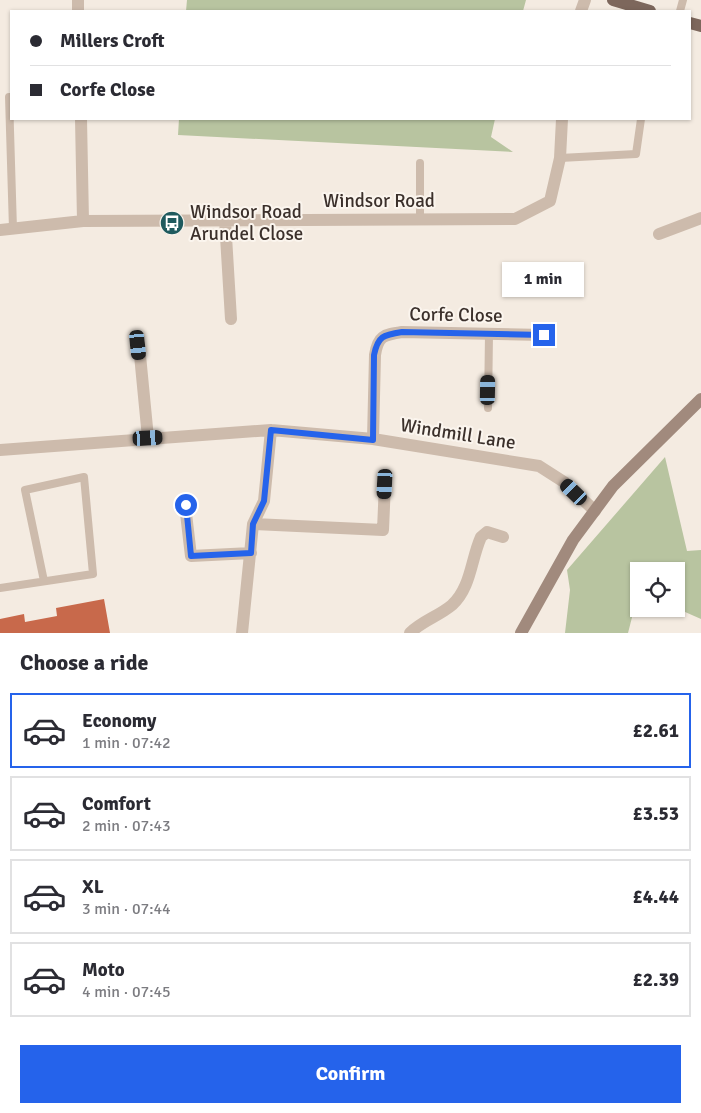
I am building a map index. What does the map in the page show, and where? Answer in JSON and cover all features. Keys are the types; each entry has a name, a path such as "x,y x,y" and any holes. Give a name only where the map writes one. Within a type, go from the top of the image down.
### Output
{"main road":[{"path":"613,0 647,10"}],"street":[{"path":"80,120 83,221"},
{"name":"Windsor Road","path":"0,230 83,221 515,219 550,201 560,158 562,120"},
{"path":"659,234 701,218"},
{"path":"225,220 231,319"},
{"name":"Corfe Close","path":"373,440 374,355 377,342 386,334 402,332 544,335"},
{"path":"138,345 148,438"},
{"path":"521,633 573,540 613,486 701,398"},
{"path":"242,633 253,524 264,501 271,430"},
{"name":"Windmill Lane","path":"0,450 271,430 373,440 539,466 564,482 595,511"},
{"path":"253,524 383,530 385,484"},
{"path":"186,505 191,556 251,553"},
{"path":"410,633 454,604 462,592 481,537 487,532 503,537"}],"lane":[{"path":"10,97 13,228"},
{"path":"560,158 636,154 641,120"},
{"path":"420,163 420,219"},
{"path":"488,408 489,334"},
{"path":"0,588 93,574 84,476 25,490 44,581"}],"green space":[{"path":"187,0 526,0 523,10 186,10"},
{"path":"179,120 495,120 491,137 513,152 178,135"},
{"path":"665,457 687,551 701,550 701,619 685,612 685,562 630,562 630,617 632,617 628,633 565,633 570,590 567,570"}],"building":[{"path":"104,599 110,633 0,633 0,619 24,614 25,622 57,616 56,608"}],"place":[{"name":"Windsor Road Arundel Close","path":"172,223"}],"route":[{"path":"186,505 191,556 251,553 253,524 264,501 271,430 373,440 374,355 377,342 386,334 402,332 544,335"}]}
